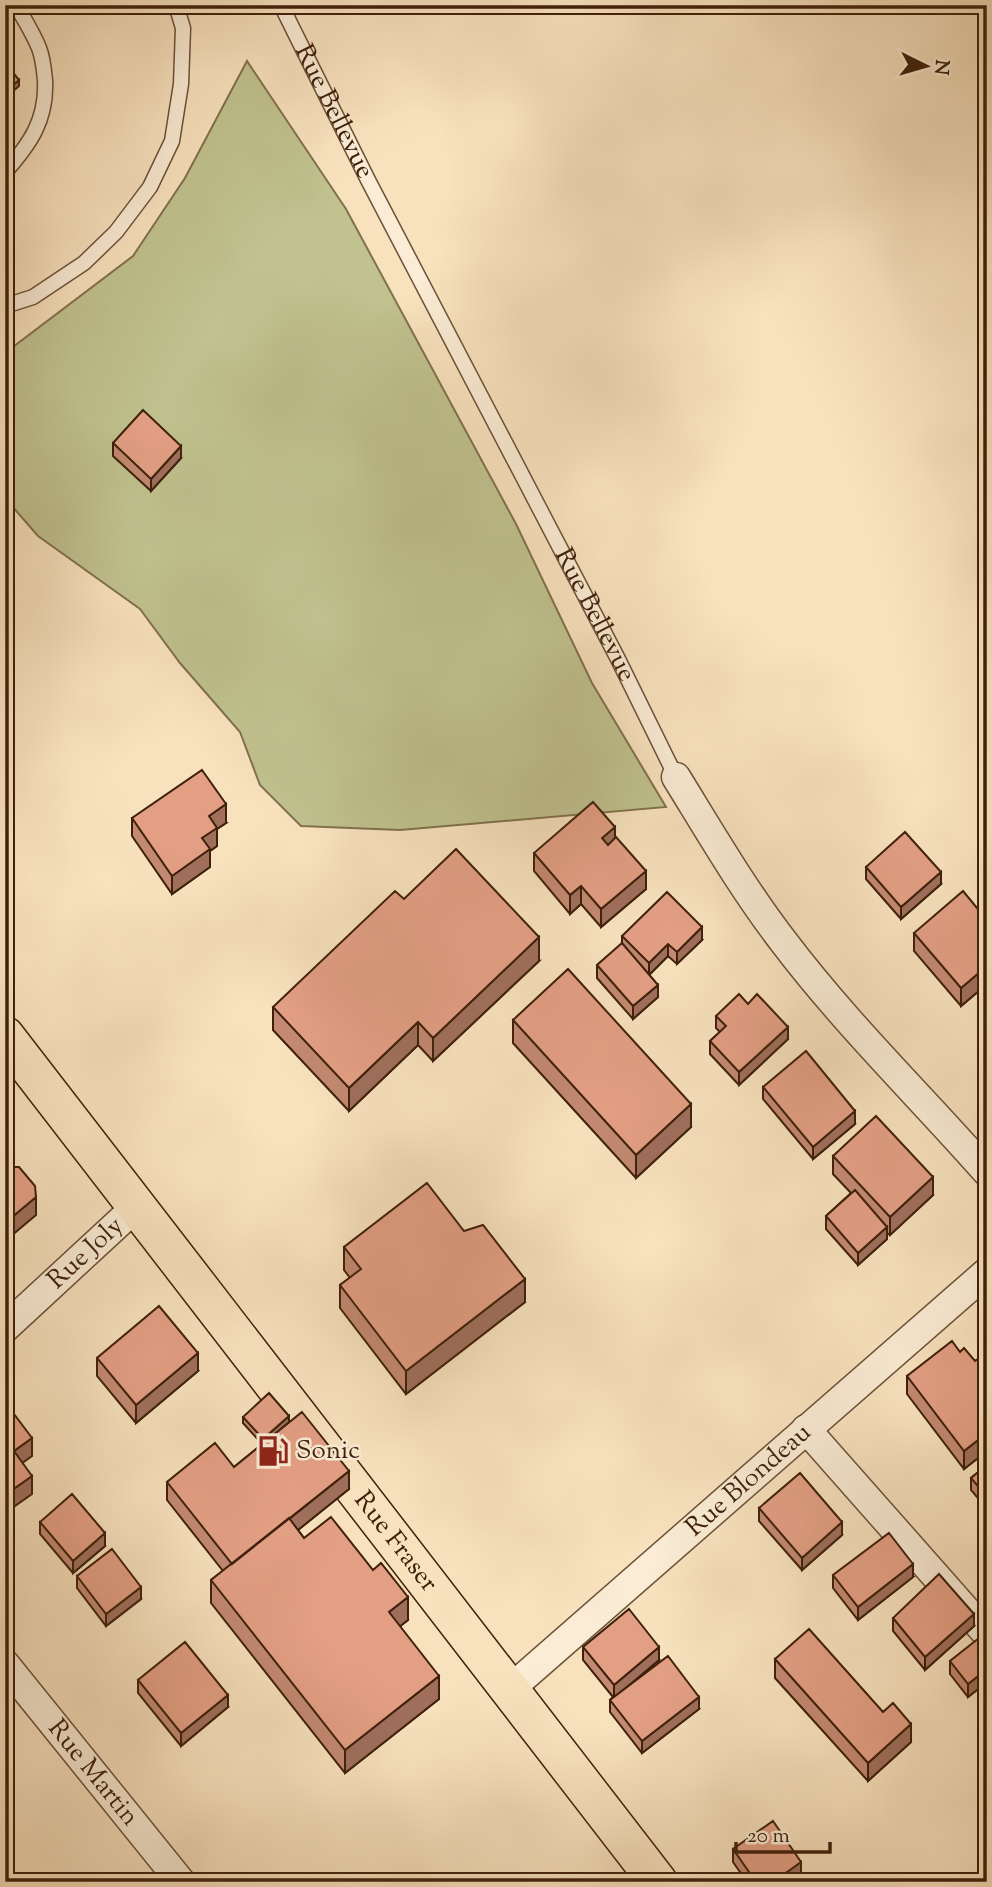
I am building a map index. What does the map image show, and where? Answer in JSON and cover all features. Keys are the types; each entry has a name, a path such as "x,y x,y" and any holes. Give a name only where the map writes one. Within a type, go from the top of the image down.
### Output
{"main road":[{"name":"Rue Fraser","path":"5,1035 658,1882"}],"street":[{"name":"Rue Bellevue","path":"676,776 741,882 783,942 838,1010 987,1172"},
{"name":"Rue Joly","path":"5,1328 137,1206"},
{"name":"Rue Blondeau","path":"510,1689 987,1272"},
{"path":"806,1429 987,1634"},
{"name":"Rue Martin","path":"5,1664 181,1882"}],"lane":[{"path":"5,172 29,142 41,117 44,98 44,70 40,51 16,5"},
{"path":"5,306 33,297 84,263 116,232 150,187 172,141 181,84 183,29 177,5"},
{"name":"Rue Bellevue","path":"281,5 368,180 618,659 676,776"}],"green space":[{"path":"247,61 346,209 516,524 592,683 666,807 400,830 301,826 260,785 240,732 180,663 140,609 38,536 5,498 5,353 133,256 185,178"}],"building":[{"path":"10,69 19,80 5,92 5,73"},
{"path":"143,410 181,446 151,479 113,443"},
{"path":"202,770 226,804 209,816 217,828 202,838 210,849 172,876 132,818"},
{"path":"593,802 615,827 602,838 608,845 616,837 646,871 601,909 581,886 570,895 534,853"},
{"path":"905,832 941,872 901,907 866,867"},
{"path":"456,849 539,937 433,1038 418,1022 349,1088 273,1007 395,891 404,899"},
{"path":"963,891 987,920 987,966 961,988 914,933"},
{"path":"667,892 702,927 677,952 668,944 649,963 622,936"},
{"path":"622,943 658,985 633,1006 597,965"},
{"path":"568,969 691,1104 636,1155 513,1020"},
{"path":"739,994 748,1004 757,994 788,1027 739,1072 710,1041 726,1026 716,1016"},
{"path":"806,1051 855,1111 813,1147 763,1087"},
{"path":"876,1116 933,1177 890,1217 833,1156"},
{"path":"5,1161 10,1167 19,1167 35,1186 36,1197 5,1223"},
{"path":"427,1183 464,1231 483,1225 525,1279 406,1371 340,1285 361,1269 344,1247"},
{"path":"855,1190 887,1227 858,1253 826,1216"},
{"path":"159,1306 198,1353 136,1405 97,1358"},
{"path":"952,1341 960,1352 964,1348 975,1361 985,1354 987,1356 987,1433 964,1451 907,1376"},
{"path":"269,1393 289,1416 263,1439 243,1417"},
{"path":"5,1402 32,1438 14,1451 32,1476 5,1495"},
{"path":"302,1412 349,1471 232,1564 167,1482 215,1443 234,1467"},
{"path":"987,1465 987,1497 971,1478"},
{"path":"800,1473 842,1522 802,1558 759,1508"},
{"path":"72,1494 105,1533 73,1561 40,1522"},
{"path":"331,1517 373,1570 381,1563 408,1597 389,1612 439,1676 345,1750 211,1580 289,1518 304,1538"},
{"path":"889,1533 913,1564 858,1607 833,1575"},
{"path":"112,1549 141,1587 106,1614 77,1576"},
{"path":"939,1574 974,1614 925,1657 893,1618"},
{"path":"629,1609 659,1647 614,1685 583,1647"},
{"path":"809,1629 883,1712 893,1703 911,1724 868,1763 775,1659"},
{"path":"984,1634 987,1637 987,1669 968,1684 950,1661"},
{"path":"185,1642 228,1695 181,1733 138,1680"},
{"path":"668,1656 699,1697 642,1741 610,1700"},
{"path":"773,1821 801,1862 773,1882 756,1882 733,1849"}],"place":[{"name":"Sonic","path":"273,1451"}]}
